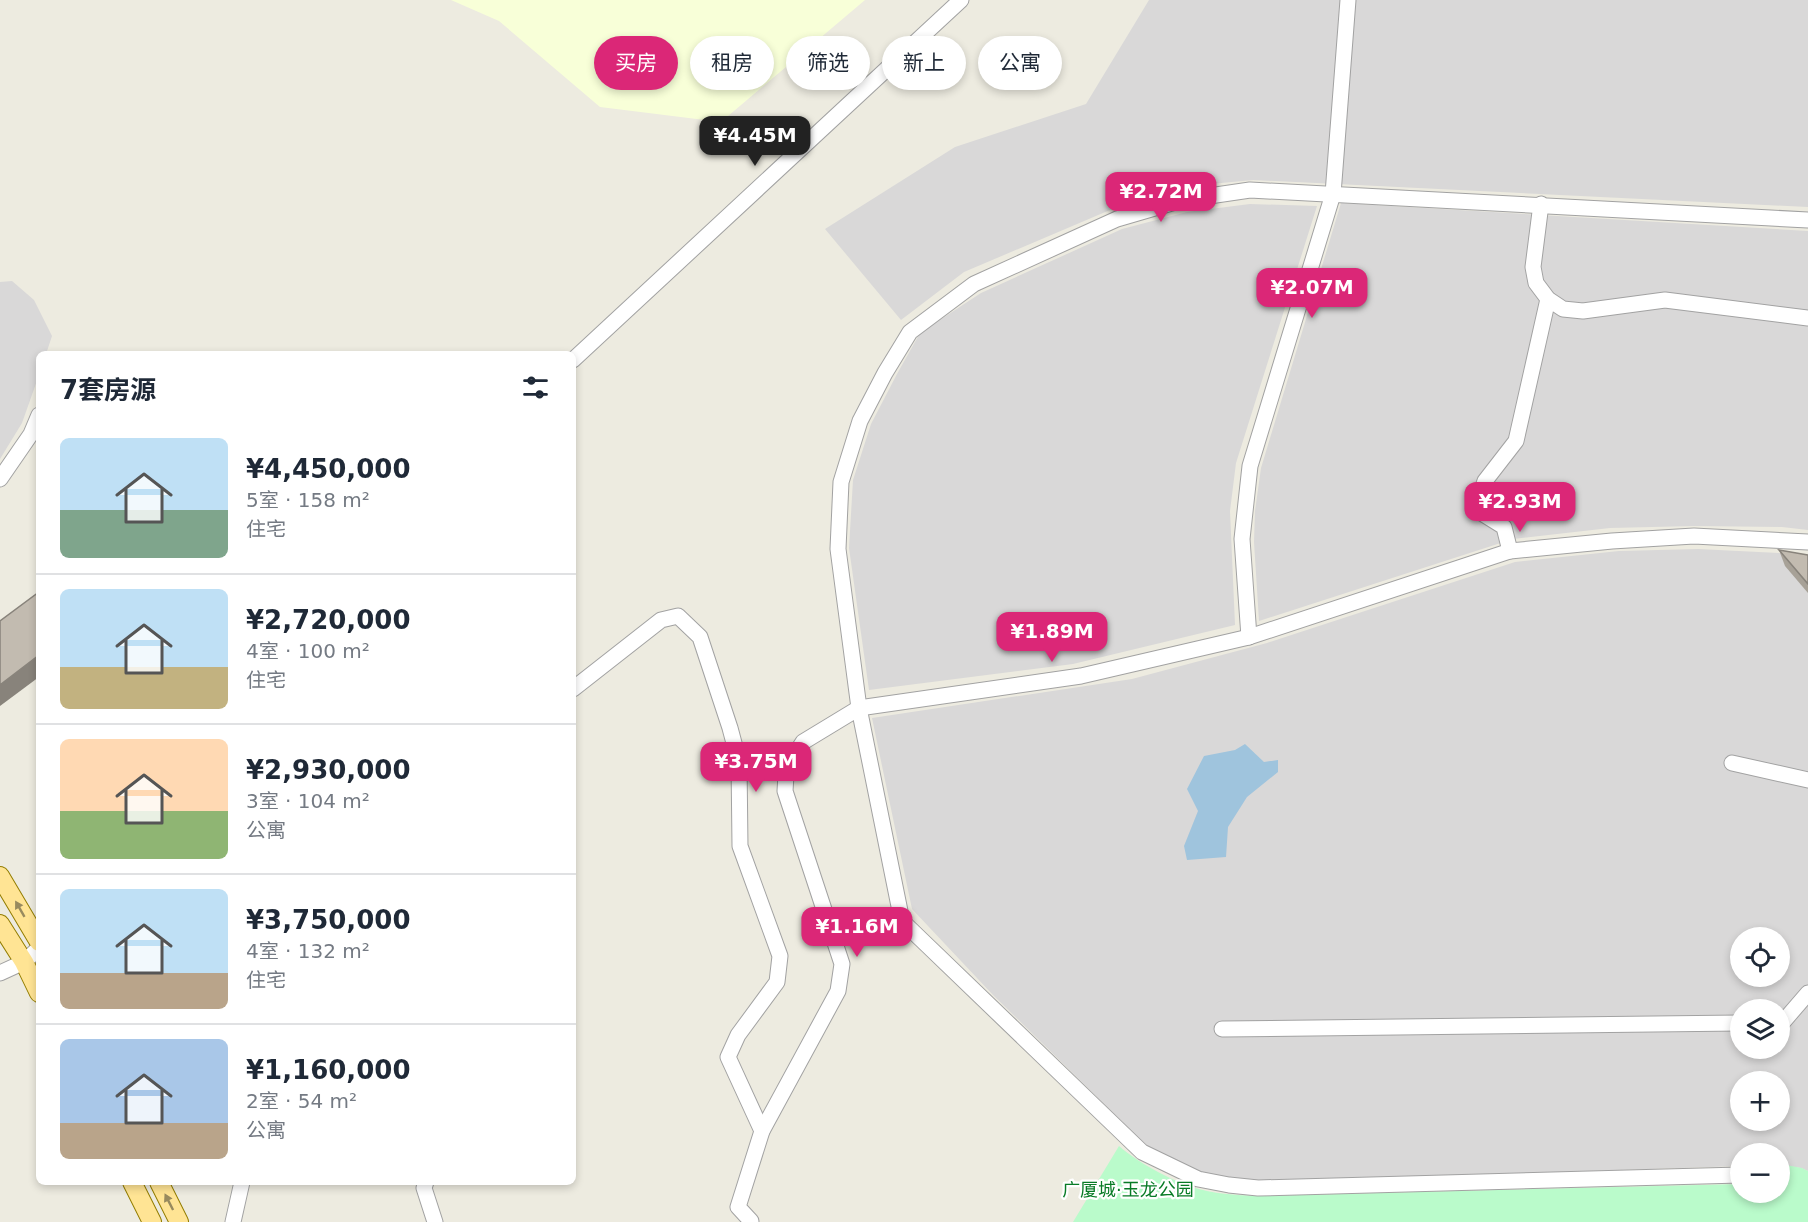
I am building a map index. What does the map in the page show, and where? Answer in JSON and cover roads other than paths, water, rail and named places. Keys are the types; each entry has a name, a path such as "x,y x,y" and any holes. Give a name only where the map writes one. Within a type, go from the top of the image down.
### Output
{"main road":[{"path":"0,876 36,937"},
{"path":"0,924 31,962 36,981"},
{"path":"134,1185 152,1222"},
{"path":"160,1185 179,1222"}],"street":[{"path":"576,357 961,0"},
{"path":"1249,637 1242,539 1250,466 1333,194 1348,0"},
{"path":"1730,1175 1258,1188 1198,1179 1142,1152 902,921 859,708 838,549 841,482 860,421 910,332 974,284 1117,219 1182,200 1250,190 1808,220"},
{"path":"1541,204 1533,267 1536,283 1548,299 1563,309 1583,311 1665,300 1808,318"},
{"path":"1510,551 1503,527 1475,509 1485,481 1516,441 1548,299"},
{"path":"0,479 31,434 36,422"},
{"path":"751,1221 738,1207 762,1131 838,991 842,964 784,791 786,775 803,742 859,708 1081,676 1249,637 1510,551 1694,536 1808,542"},
{"path":"576,687 661,620 678,616 700,637 739,762 740,846 780,956 777,982 738,1035 728,1057 762,1131"},
{"path":"1732,763 1808,780"},
{"path":"0,973 31,962"},
{"path":"1790,1014 1808,993"},
{"path":"1222,1029 1730,1023"},
{"path":"233,1222 241,1185"},
{"path":"425,1185 435,1222"}],"water":[{"path":"1245,744 1264,762 1278,760 1278,772 1247,797 1228,827 1226,857 1187,860 1184,846 1198,811 1187,789 1204,756 1235,750"}],"park label":[{"name":"广厦城·玉龙公园","path":"1128,1190"}]}
